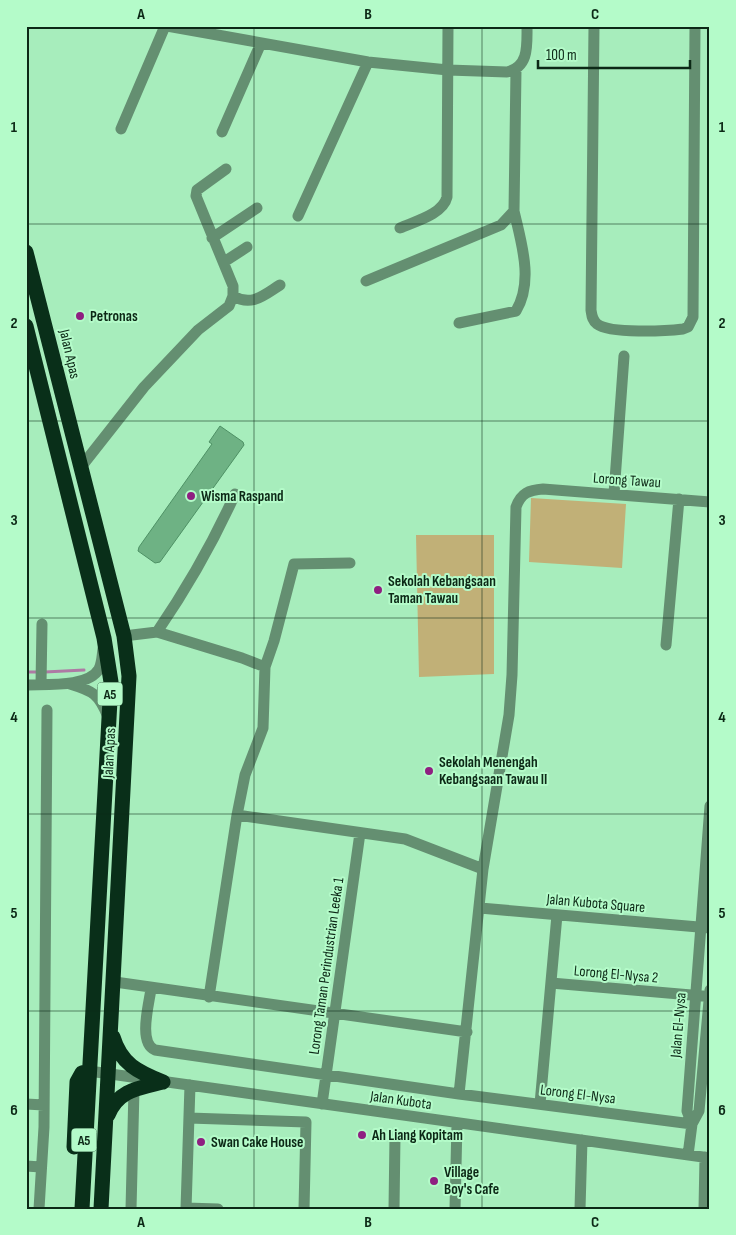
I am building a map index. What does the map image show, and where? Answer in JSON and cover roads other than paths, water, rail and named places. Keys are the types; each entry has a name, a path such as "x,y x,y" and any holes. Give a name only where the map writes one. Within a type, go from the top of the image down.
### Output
{"highway":[{"name":"Jalan Apas","path":"26,252 124,636 129,676 102,1209"},
{"name":"Jalan Apas","path":"26,326 104,638 111,682 89,1071"},
{"path":"94,982 102,982 107,974 119,891"},
{"path":"111,1030 118,1052 123,1060 142,1074 163,1082"},
{"path":"82,1206 77,1197 74,1184 75,1099 79,1077 89,1071"},
{"path":"106,1122 114,1102 126,1092 163,1082"}],"street":[{"path":"121,129 166,26 368,62 448,70 507,72 516,70 523,62 526,52 527,26"},
{"path":"400,228 445,205 447,197 448,26"},
{"path":"594,26 592,318 597,324 609,329 650,330 683,329 688,326 693,317 695,26"},
{"path":"222,132 261,43"},
{"path":"298,216 368,62"},
{"path":"459,323 516,311 521,302 525,270 514,211 516,70"},
{"path":"81,467 144,387 198,330 229,306 233,296 233,286 196,196 197,190 226,169"},
{"path":"212,238 257,208"},
{"path":"366,281 501,225 514,211"},
{"path":"224,262 247,247"},
{"path":"233,296 246,302 255,301 280,284"},
{"path":"614,494 624,356"},
{"name":"Lorong Tawau","path":"483,869 509,708 516,507 523,495 543,489 710,502"},
{"path":"157,632 186,589 213,541 235,494"},
{"path":"666,645 679,499"},
{"path":"209,997 245,775 263,728 265,667 274,641 294,564 350,563"},
{"path":"41,681 42,624"},
{"path":"124,636 157,632 265,667"},
{"path":"70,684 93,676 98,669 104,638"},
{"path":"26,685 41,681 70,684 90,690 97,696 109,721"},
{"path":"39,1209 44,1105 47,710"},
{"name":"Jalan El-Nysa","path":"692,1124 687,1111 696,995 705,928 702,893 710,806"},
{"path":"237,815 405,839 483,869 459,1094"},
{"name":"Lorong Taman Perindustrian Leeka 1","path":"322,1101 360,833"},
{"path":"702,893 710,918"},
{"name":"Jalan Kubota Square","path":"480,908 705,928"},
{"path":"540,1104 557,915"},
{"name":"Lorong El-Nysa 2","path":"551,983 709,996"},
{"path":"114,987 151,989 467,1032"},
{"name":"Lorong El-Nysa","path":"151,989 145,1037 151,1048 459,1094 692,1124"},
{"name":"Jalan El-Nysa","path":"688,1155 692,1124 699,1111 710,990"},
{"name":"Jalan Kubota","path":"89,1071 322,1101 457,1123 708,1158"},
{"path":"190,1085 186,1208 218,1209"},
{"path":"131,1209 134,1089"},
{"path":"26,1104 44,1105"},
{"path":"189,1118 306,1122 304,1209"},
{"path":"455,1209 457,1123"},
{"path":"394,1209 395,1136"},
{"path":"580,1209 582,1140"},
{"path":"704,1209 708,1158"},
{"path":"26,1166 41,1167"}],"waterway":[{"path":"45,672 84,670"},
{"path":"26,672 39,672"}],"place":[{"name":"Petronas","path":"80,316"},
{"name":"Wisma Raspand","path":"191,496"},
{"name":"Sekolah Kebangsaan Taman Tawau","path":"378,590"},
{"name":"Sekolah Menengah Kebangsaan Tawau II","path":"429,771"},
{"name":"Ah Liang Kopitam","path":"362,1135"},
{"name":"Swan Cake House","path":"201,1142"},
{"name":"Village Boy's Cafe","path":"434,1181"}]}
